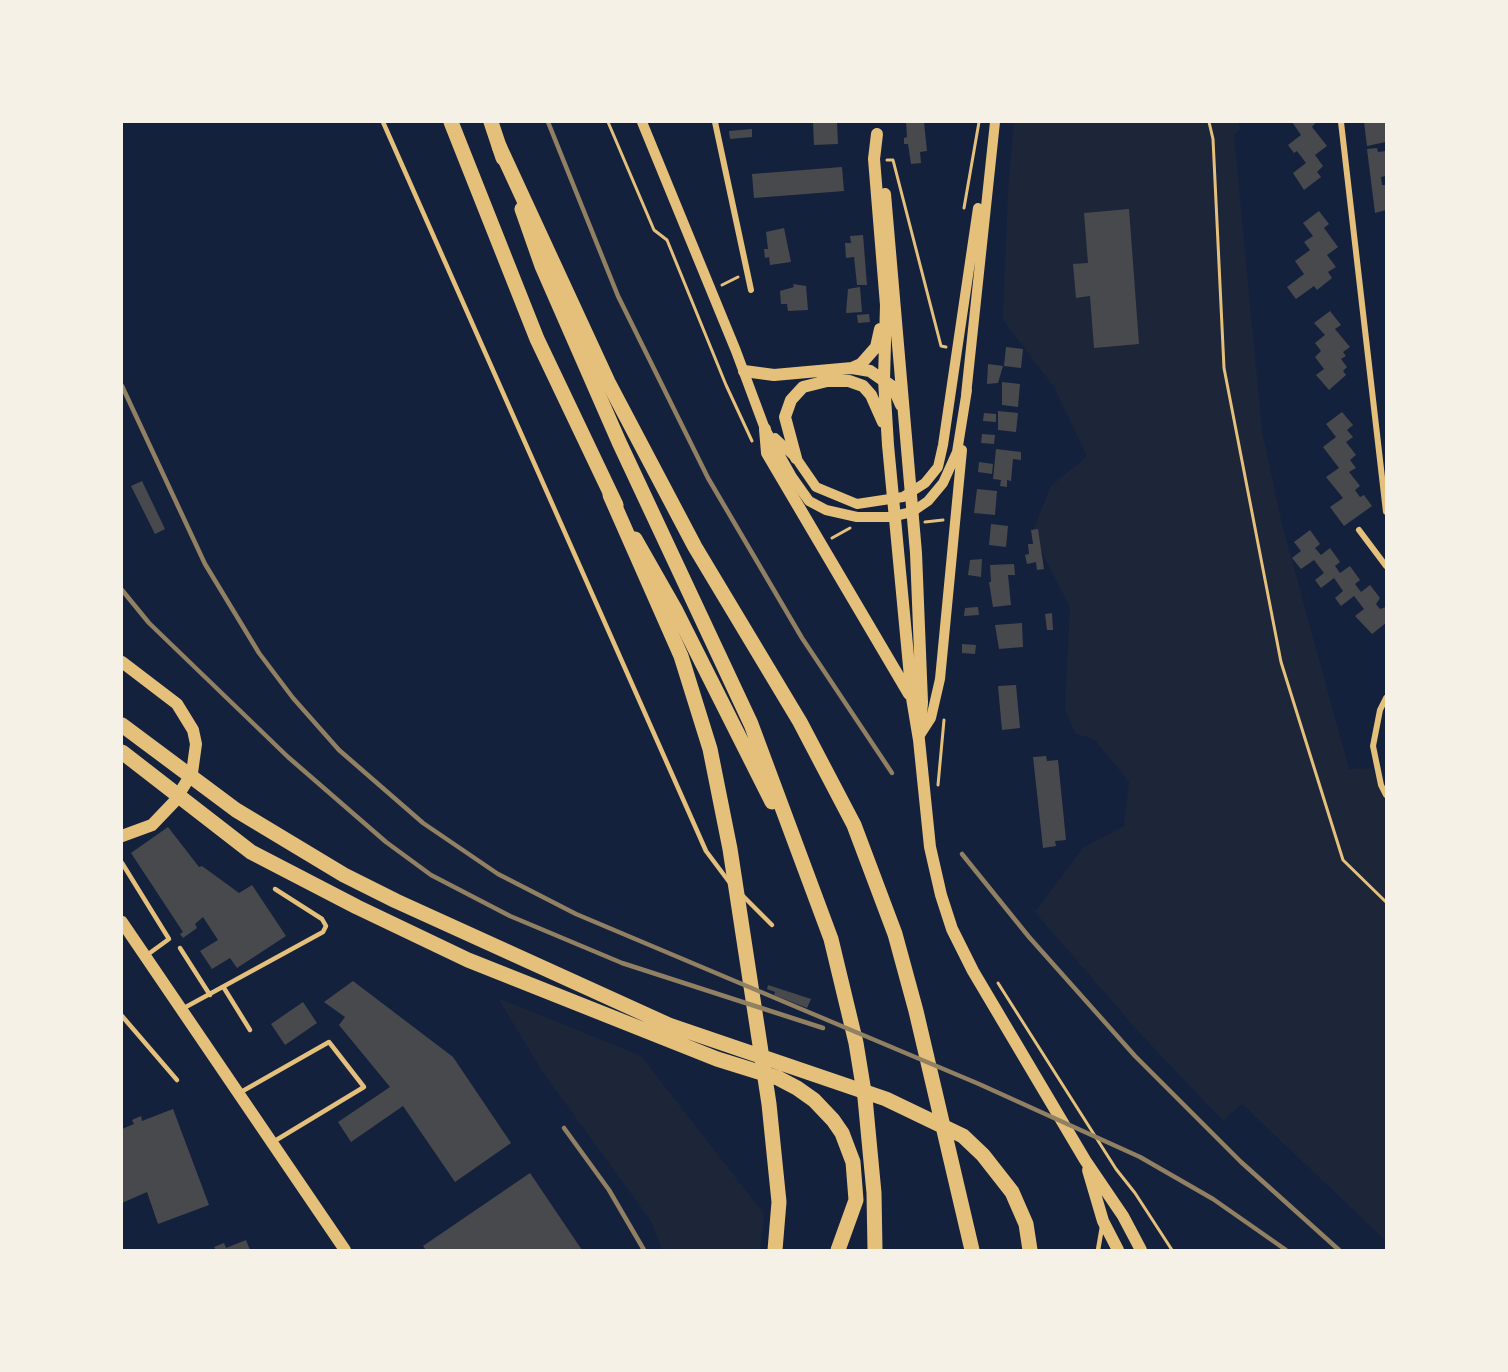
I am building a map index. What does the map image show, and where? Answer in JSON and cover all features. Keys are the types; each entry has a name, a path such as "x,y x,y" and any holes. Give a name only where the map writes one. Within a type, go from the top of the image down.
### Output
{"main road":[{"path":"451,122 537,339 610,495 681,656 710,749 730,849 769,1104 779,1202 775,1251"},
{"path":"491,122 542,266 614,431 751,724 831,939 856,1043 870,1140 875,1251"},
{"path":"876,128 882,159 919,597 922,712 920,738"},
{"path":"876,128 874,159 886,305 884,380 888,445 912,698 920,738 930,847 952,929 973,971 1085,1160 1124,1216 1142,1251"},
{"path":"499,146 619,403 695,547 800,722 854,825 895,934 916,1011 972,1251"},
{"path":"852,368 861,364 876,347 886,305"},
{"path":"744,370 774,375 852,368 870,371 893,387 905,414"},
{"path":"796,458 785,417 791,400 803,387 827,381 849,381 863,386 872,394 888,445"},
{"path":"765,429 766,453 912,698"},
{"path":"610,495 676,611 809,878"},
{"path":"122,662 177,704 193,730 196,755 192,773 174,802 152,825 122,836"},
{"path":"122,725 236,810 344,875 468,936 669,1025 886,1099 963,1136 983,1155 1012,1192 1026,1224 1030,1251"},
{"path":"122,752 251,852 357,907 468,960 717,1059 778,1078 813,1100 842,1133 855,1172 856,1200 838,1251"},
{"path":"122,922 345,1251"},
{"path":"1085,1160 1103,1221 1118,1251"}],"street":[{"path":"642,122 712,290 765,429 792,477 818,507 842,516 890,517 912,512 928,501 952,467 957,452 967,390"},
{"path":"715,122 752,290"},
{"path":"765,429 796,458 816,487 857,504 903,497 925,483 938,467 993,122"},
{"path":"920,738 931,718 940,679 957,519 969,352 993,122"},
{"path":"1341,122 1386,512"},
{"path":"1359,530 1386,566"},
{"path":"1386,698 1380,710 1373,746 1380,785 1386,795"}],"lane":[{"path":"383,122 706,851 719,872 772,925"},
{"path":"122,863 169,939 145,957"},
{"path":"180,1010 323,932 326,926 322,919 275,889"},
{"path":"180,948 210,995"},
{"path":"224,988 250,1030"},
{"path":"122,1016 177,1080"},
{"path":"238,1094 329,1042 364,1087 271,1143"},
{"path":"1098,1251 1103,1221"}],"path":[{"path":"608,122 654,230 667,240 726,385 756,448"},
{"path":"1209,122 1213,139 1224,368 1281,662 1343,860 1386,902"},
{"path":"882,159 893,160 941,346 957,349"},
{"path":"712,290 740,276 748,277"},
{"path":"921,523 957,519"},
{"path":"820,545 848,528"},
{"path":"993,976 1116,1169 1135,1193 1172,1251"}],"shaded area":[{"path":"1014,122 1238,122 1240,129 1234,136 1262,431 1283,528 1349,769 1372,768 1386,795 1386,1241 1242,1104 1223,1121 1136,1029 1035,912 1084,847 1124,826 1129,782 1094,739 1076,734 1065,710 1070,607 1032,533 1051,486 1087,456 1054,387 1003,320 1008,191"},
{"path":"498,998 641,1056 764,1214 760,1250 662,1250 651,1221 542,1071"}],"building":[{"path":"813,122 837,122 838,144 814,145"},
{"path":"906,122 924,122 927,151 920,152 921,163 911,164 908,144 904,144 904,138 907,137"},
{"path":"1292,122 1316,122 1312,127 1327,146 1315,155 1323,166 1317,172 1321,177 1304,190 1293,173 1306,163 1297,151 1294,153 1288,145 1301,135"},
{"path":"1364,122 1386,122 1386,142 1367,146"},
{"path":"752,129 752,137 730,139 729,131"},
{"path":"1377,148 1378,152 1386,151 1386,176 1381,177 1382,185 1386,185 1386,210 1375,213 1367,149"},
{"path":"842,167 844,191 754,198 752,174"},
{"path":"1129,209 1139,344 1094,348 1090,296 1076,298 1073,264 1088,263 1084,213"},
{"path":"1319,211 1329,224 1324,228 1338,247 1327,255 1336,267 1328,272 1332,278 1317,290 1314,286 1296,299 1287,287 1304,274 1295,261 1310,250 1304,242 1313,236 1303,223"},
{"path":"784,228 791,262 770,265 769,257 765,258 764,249 768,249 766,232"},
{"path":"863,235 867,285 857,285 854,257 846,258 845,243 851,243 850,236"},
{"path":"793,284 806,286 808,310 788,311 787,304 781,304 780,291 794,287"},
{"path":"860,287 862,312 846,313 848,289"},
{"path":"1330,311 1341,325 1335,329 1350,347 1343,352 1346,356 1341,359 1347,367 1343,371 1346,375 1329,390 1316,375 1324,369 1315,357 1321,351 1315,343 1325,335 1314,323"},
{"path":"869,314 870,322 858,323 857,315"},
{"path":"1006,347 1023,349 1021,368 1004,366"},
{"path":"988,364 1003,366 998,383 987,384"},
{"path":"1002,382 1020,384 1018,407 1002,405"},
{"path":"998,411 1018,413 1016,432 998,430"},
{"path":"1342,412 1353,425 1347,430 1353,437 1346,442 1356,455 1350,460 1356,468 1349,472 1360,486 1355,490 1360,497 1364,495 1372,506 1344,526 1330,507 1343,498 1326,477 1339,468 1323,447 1336,437 1326,424"},
{"path":"984,413 996,414 996,422 983,421"},
{"path":"982,434 995,435 994,444 981,443"},
{"path":"996,449 1021,452 1021,460 1013,459 1011,481 1007,480 1007,487 1000,486 1001,480 993,479"},
{"path":"979,462 993,464 992,474 978,472"},
{"path":"142,481 165,529 155,534 131,486"},
{"path":"977,489 997,491 995,515 974,513"},
{"path":"991,524 1008,526 1006,547 989,545"},
{"path":"1038,529 1044,569 1037,570 1036,562 1027,564 1025,555 1029,554 1028,544 1033,544 1031,530"},
{"path":"1310,530 1320,544 1315,548 1321,555 1330,548 1340,562 1335,566 1340,573 1350,566 1360,580 1355,584 1361,592 1370,585 1380,598 1376,604 1380,609 1386,607 1386,623 1372,634 1355,616 1364,609 1354,596 1341,606 1335,598 1343,591 1334,578 1321,588 1315,580 1324,573 1314,560 1301,569 1292,558 1301,551 1294,542"},
{"path":"982,559 981,577 968,575 970,560"},
{"path":"1014,564 1015,575 1008,575 1011,605 993,607 989,582 991,582 990,565"},
{"path":"978,607 979,615 964,616 965,608"},
{"path":"1052,613 1053,630 1047,630 1045,614"},
{"path":"1022,623 1023,647 999,649 995,625"},
{"path":"962,644 976,645 975,654 962,653"},
{"path":"1016,685 1020,728 1002,730 998,686"},
{"path":"1046,756 1047,761 1058,760 1066,840 1055,841 1056,846 1043,848 1033,757"},
{"path":"168,827 199,867 202,866 239,893 252,885 286,936 237,968 230,958 212,969 200,951 218,940 203,917 195,924 197,928 183,938 180,934 183,932 131,853"},
{"path":"353,981 453,1057 511,1143 455,1182 403,1106 351,1142 338,1122 390,1087 339,1025 345,1017 324,1002"},
{"path":"768,985 811,999 807,1008 774,995 775,992 767,989"},
{"path":"303,1002 317,1023 285,1045 271,1024"},
{"path":"173,1109 209,1205 158,1224 147,1192 122,1203 122,1129 134,1124 132,1120 141,1116 142,1121"},
{"path":"530,1173 582,1250 426,1250 423,1246"},
{"path":"246,1240 250,1250 216,1250 214,1247 224,1243 226,1248"}],"railway":[{"path":"548,122 618,296 708,478 802,638 892,773"},
{"path":"122,386 205,564 259,653 293,698 339,750 423,823 498,874 576,914 979,1084 1140,1157 1213,1199 1286,1250"},
{"path":"122,590 149,623 288,757 386,842 431,875 510,916 622,963 823,1028"},
{"path":"962,854 1029,937 1135,1056 1241,1162 1339,1250"},
{"path":"564,1128 609,1190 644,1250"}]}
